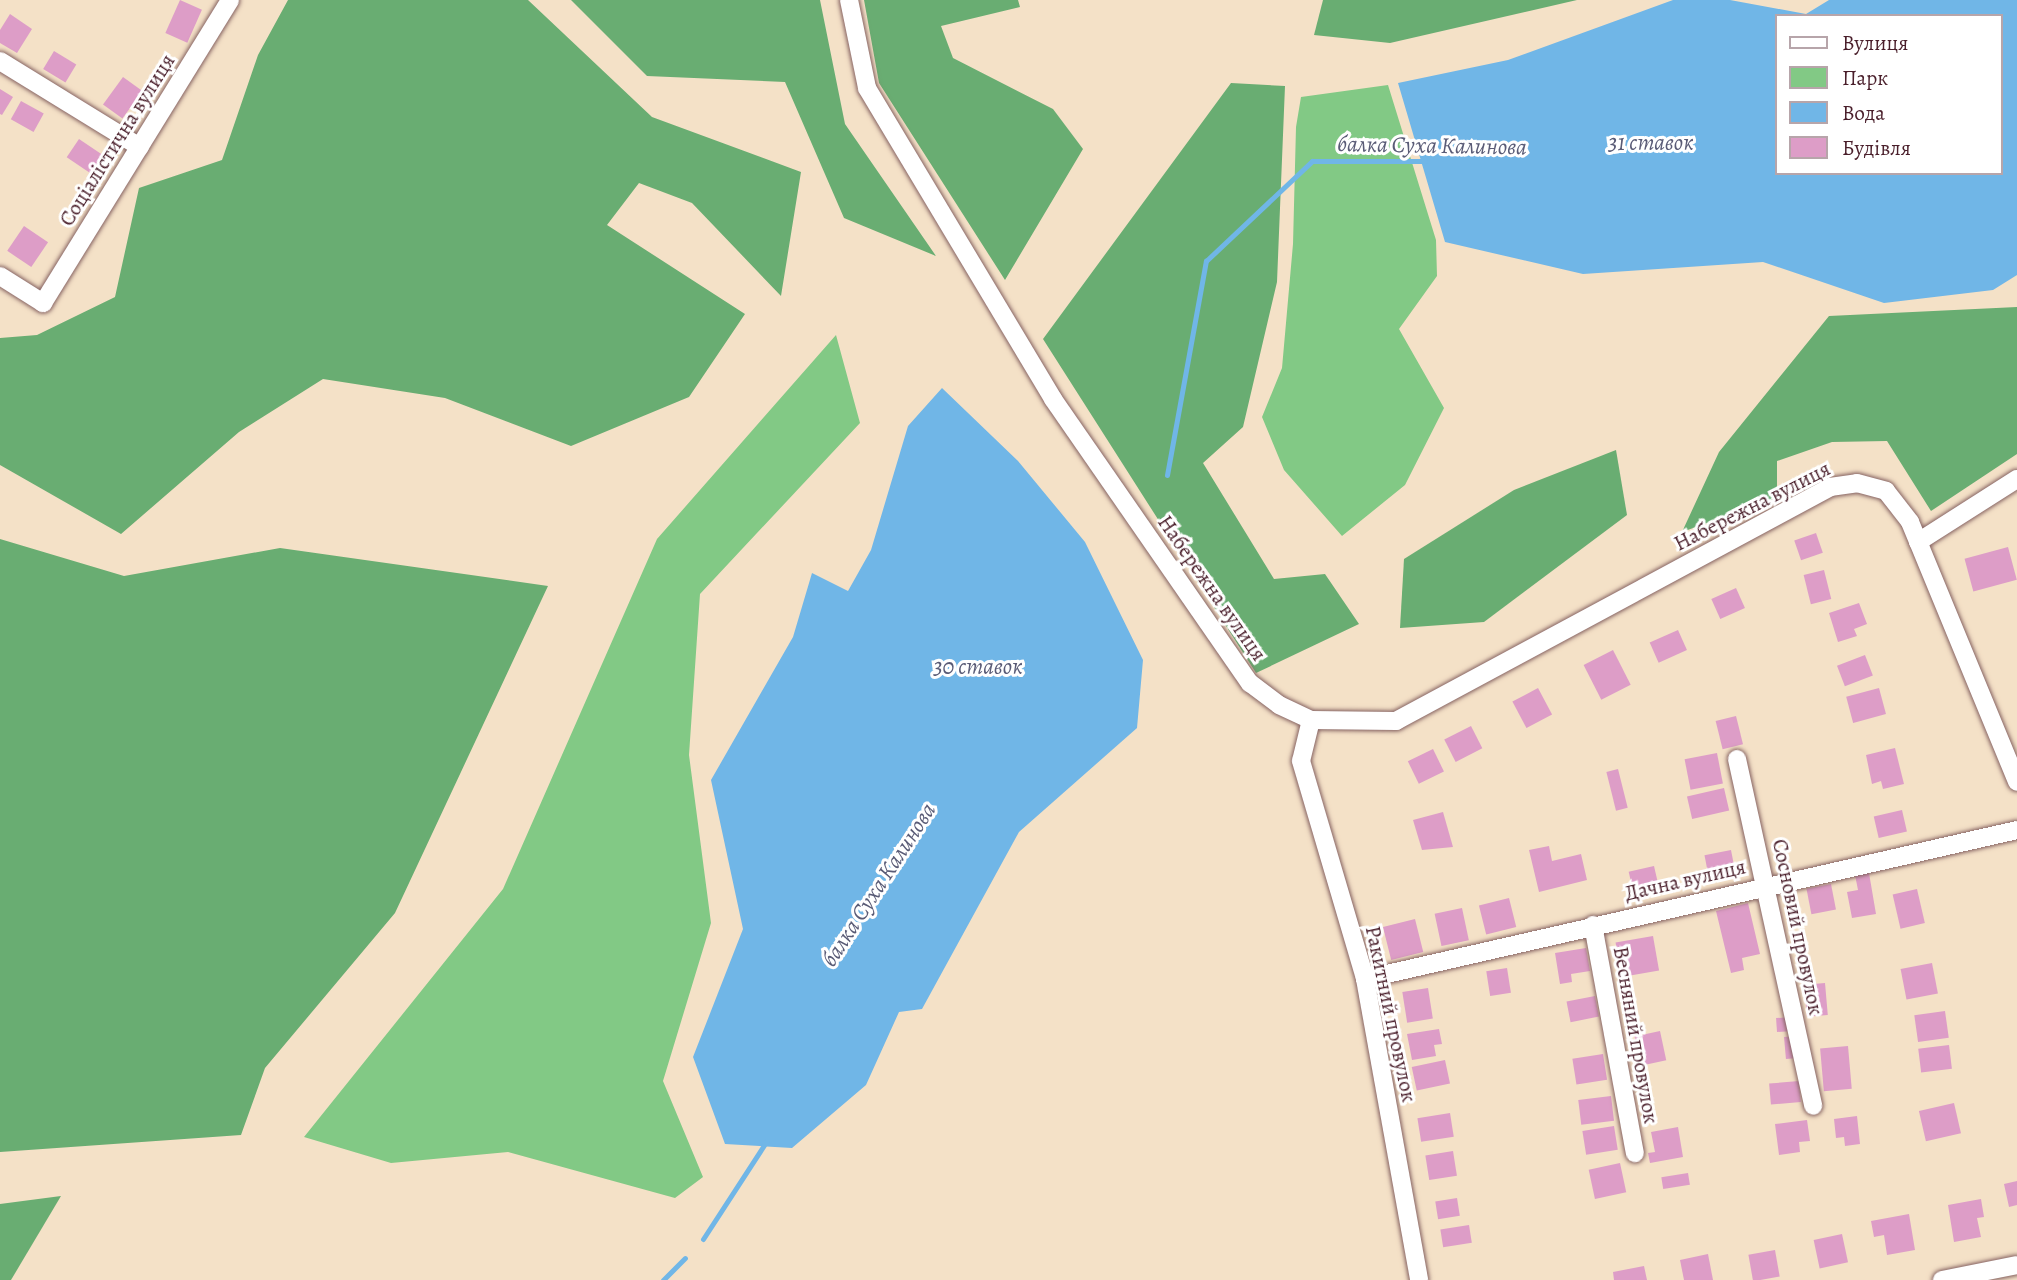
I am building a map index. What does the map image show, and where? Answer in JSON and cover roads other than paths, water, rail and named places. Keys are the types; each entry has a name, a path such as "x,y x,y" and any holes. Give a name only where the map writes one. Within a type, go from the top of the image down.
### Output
{"street":[{"name":"Набережна вулиця","path":"849,0 867,88 1053,399 1250,683 1279,705 1311,720 1378,724 1413,713 1830,487 1843,483 1872,485 1898,503 1918,542"},
{"name":"Соціалістична вулиця","path":"0,276 43,303 140,147 222,3"},
{"path":"0,61 140,147"},
{"path":"2017,479 1918,542 2017,782"},
{"name":"Ракитний провулок","path":"1311,720 1301,761 1365,979 1419,1280"},
{"name":"Сосновий провулок","path":"1737,759 1813,1106"},
{"name":"Дачна вулиця","path":"1365,979 1766,884 2017,830"},
{"name":"Весняний провулок","path":"1593,925 1635,1153"},
{"path":"1942,1280 2017,1265"}],"water":[{"name":"31 ставок","path":"1673,0 1730,0 1806,14 1829,0 2017,0 2017,275 1993,290 1884,303 1763,262 1583,274 1445,242 1398,83 1508,60"},
{"name":"30 ставок","path":"942,388 1018,461 1085,542 1143,660 1137,728 1019,832 922,1009 899,1012 866,1085 792,1148 725,1144 693,1057 743,929 711,780 793,637 812,573 848,591 871,550 908,426"}],"waterway":[{"name":"балка Суха Калинова","path":"1167,475 1206,261 1312,161 1425,161"},
{"name":"балка Суха Калинова","path":"703,1239 766,1142"},
{"name":"балка Суха Калинова","path":"663,1280 685,1258"}]}
